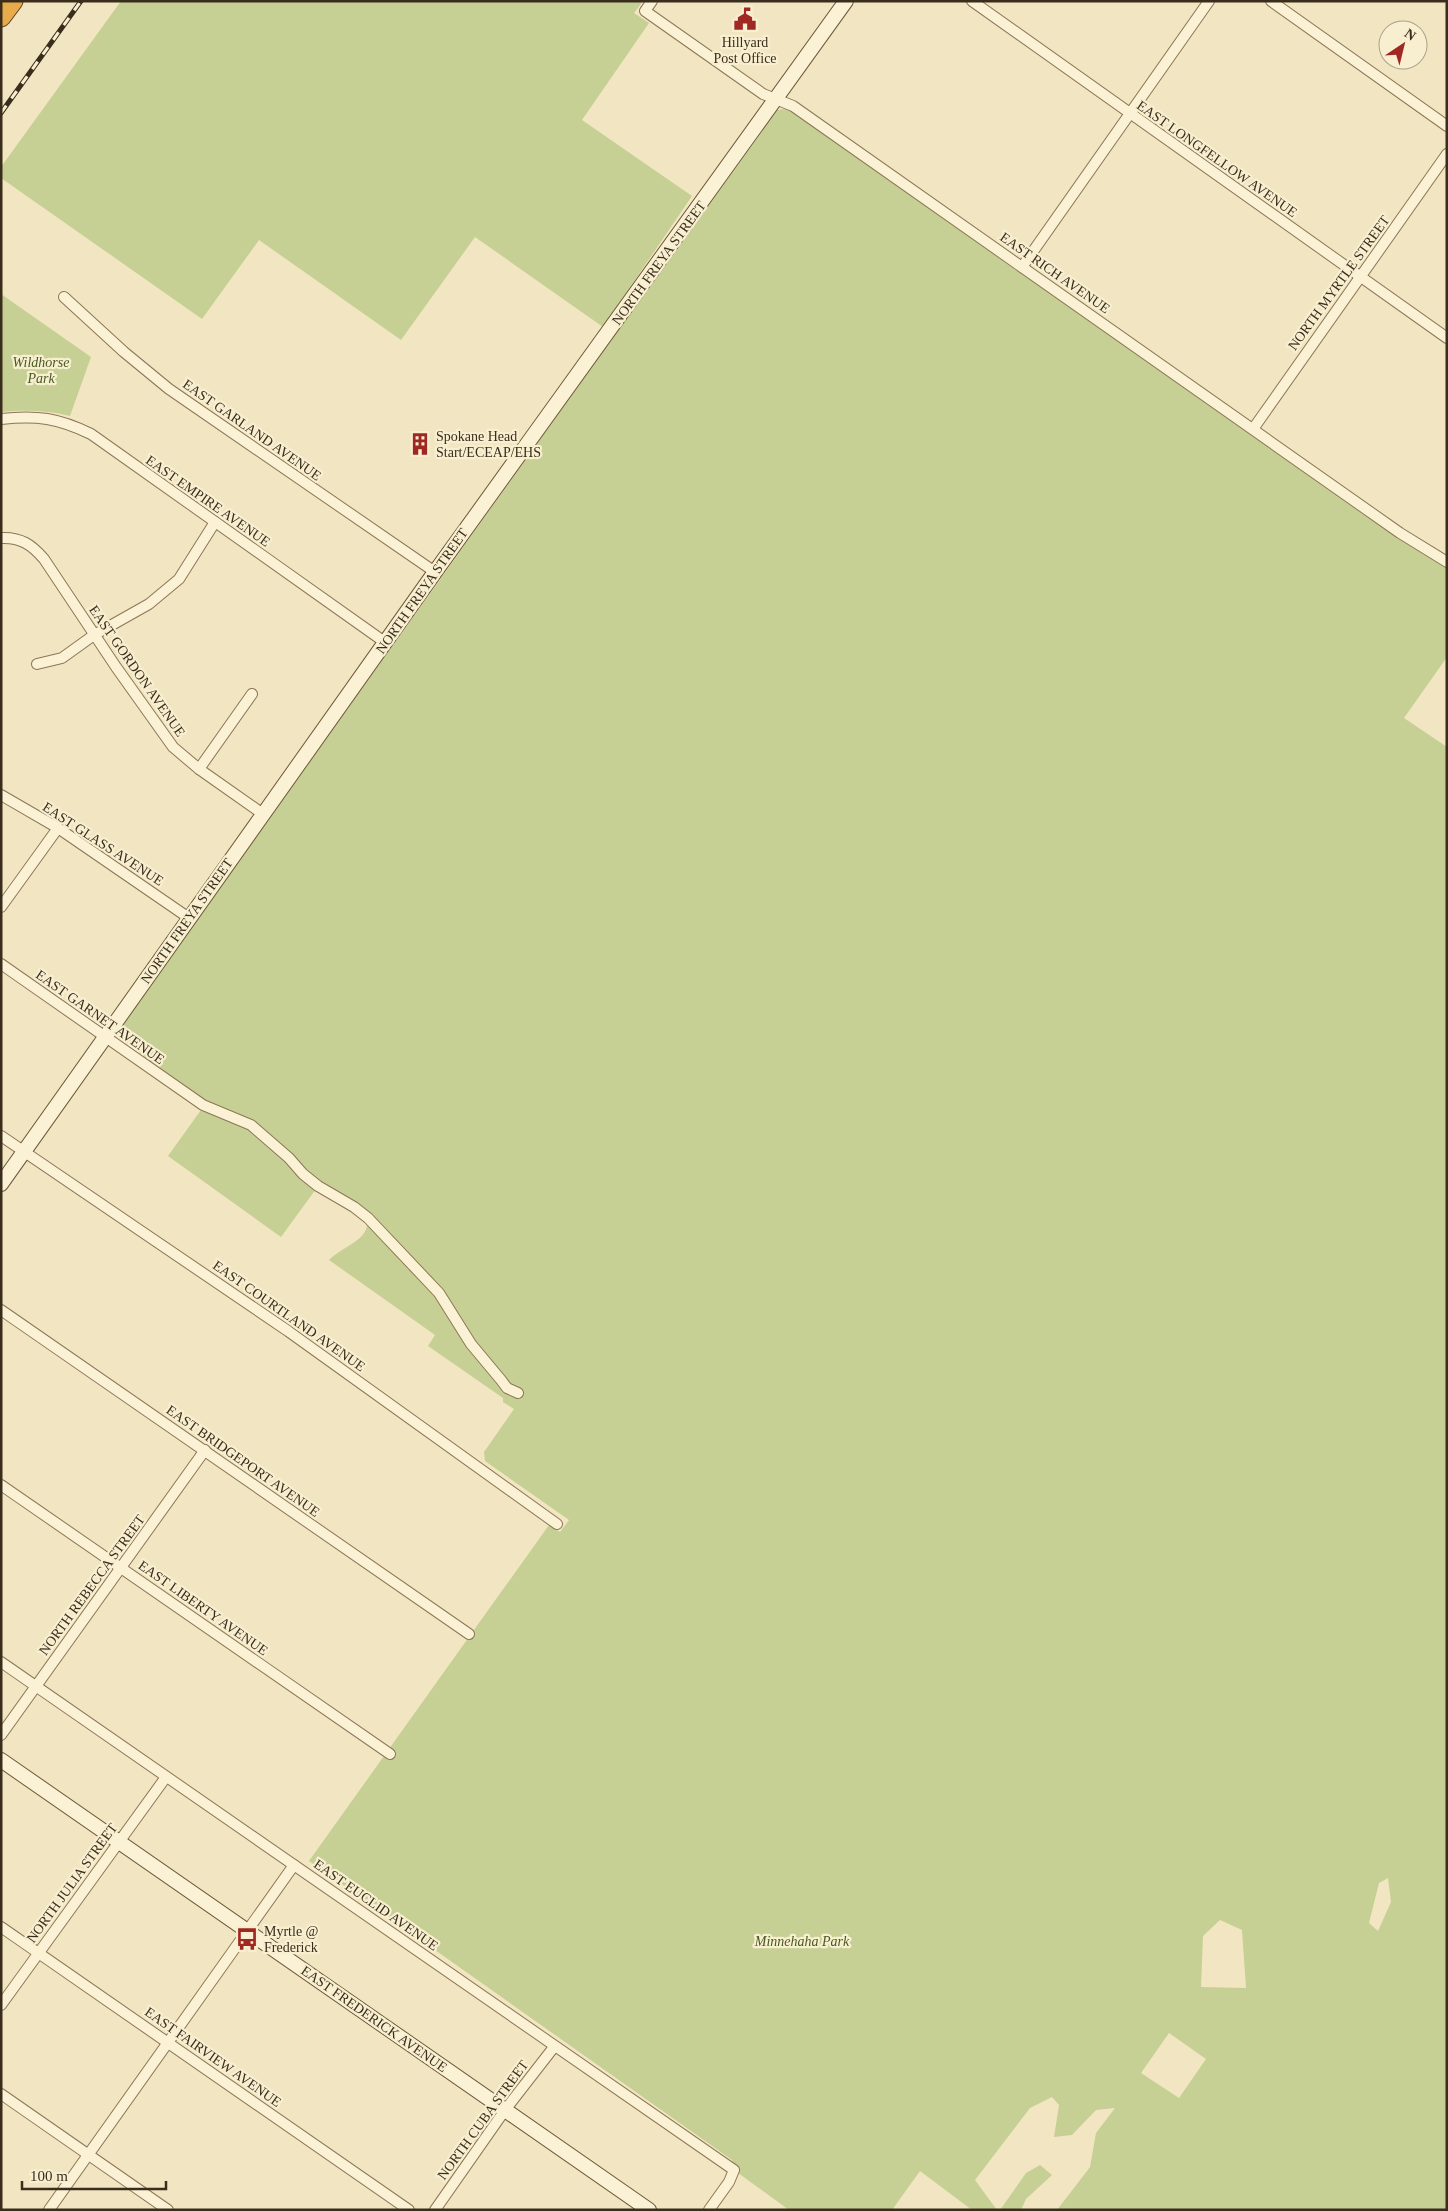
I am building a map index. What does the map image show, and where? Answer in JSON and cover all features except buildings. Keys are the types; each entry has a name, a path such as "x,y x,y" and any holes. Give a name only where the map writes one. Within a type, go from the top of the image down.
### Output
{"highway":[{"path":"1,17 13,1"}],"street":[{"name":"EAST RICH AVENUE","path":"652,1 645,11 759,91 793,106 1400,533 1447,562"},
{"name":"NORTH FREYA STREET","path":"1,1184 435,572 846,1"},
{"name":"EAST LONGFELLOW AVENUE","path":"972,1 1447,338"},
{"path":"1022,267 1209,1"},
{"path":"1271,1 1447,126"},
{"name":"NORTH MYRTLE STREET","path":"1253,429 1447,154"},
{"name":"EAST GARLAND AVENUE","path":"64,297 124,352 169,388 435,572"},
{"name":"EAST EMPIRE AVENUE","path":"1,419 28,416 52,419 68,423 91,434 386,643"},
{"path":"37,664 62,658 94,635 150,604 179,579 215,522"},
{"name":"EAST GORDON AVENUE","path":"1,538 19,540 32,545 44,559 94,635 173,747 199,769 263,814"},
{"path":"199,769 252,694"},
{"name":"EAST GLASS AVENUE","path":"1,795 58,828 189,918"},
{"path":"1,907 58,828"},
{"name":"EAST GARNET AVENUE","path":"1,964 203,1106 251,1125 318,1186 354,1207 368,1218 439,1293 471,1344 507,1388 518,1393"},
{"name":"EAST COURTLAND AVENUE","path":"1,1136 288,1331 558,1524"},
{"name":"EAST BRIDGEPORT AVENUE","path":"1,1310 469,1634"},
{"name":"NORTH REBECCA STREET","path":"1,1735 205,1450"},
{"name":"EAST LIBERTY AVENUE","path":"1,1485 390,1754"},
{"name":"EAST EUCLID AVENUE","path":"1,1662 734,2170 729,2182 709,2210"},
{"name":"EAST FREDERICK AVENUE","path":"1,1760 649,2210"},
{"name":"NORTH JULIA STREET","path":"1,2005 166,1777"},
{"path":"49,2210 294,1865"},
{"name":"EAST FAIRVIEW AVENUE","path":"1,1927 409,2210"},
{"name":"NORTH CUBA STREET","path":"436,2210 505,2110 554,2046"},
{"path":"1,2094 168,2210"}],"green space":[{"path":"121,1 643,1 634,13 649,23 582,120 692,196 603,327 475,237 401,340 259,240 202,319 1,178 1,167"},
{"name":"Minnehaha Park","path":"777,110 790,110 1374,522 1447,567 1447,657 1404,718 1447,747 1447,2210 1057,2210 1090,2167 1096,2133 1115,2108 1096,2110 1072,2135 1054,2137 1059,2105 1052,2097 1030,2108 975,2180 997,2210 972,2210 920,2171 892,2210 789,2210 734,2170 732,2160 309,1861 549,1525 560,1532 569,1520 485,1461 484,1452 514,1409 503,1402 503,1398 428,1346 435,1335 329,1260 358,1239 366,1229 367,1223 316,1189 281,1237 168,1156 206,1103 151,1062 122,1038 119,1032 121,1026","holes":["1388,1878 1391,1902 1378,1931 1369,1923 1379,1883","1220,1920 1242,1930 1246,1988 1201,1987 1203,1936","1169,2033 1206,2059 1179,2098 1141,2073"]},
{"name":"Wildhorse Park","path":"1,294 91,357 70,416 36,411 1,412"},
{"path":"1040,2165 1052,2175 1026,2199 1021,2210 1000,2210 1026,2173"}],"railway":[{"path":"1,113 81,1"}],"place":[{"name":"Hillyard Post Office","path":"745,19"},
{"name":"Spokane Head Start/ECEAP/EHS","path":"420,444"},
{"name":"Myrtle @ Frederick","path":"247,1939"}]}
